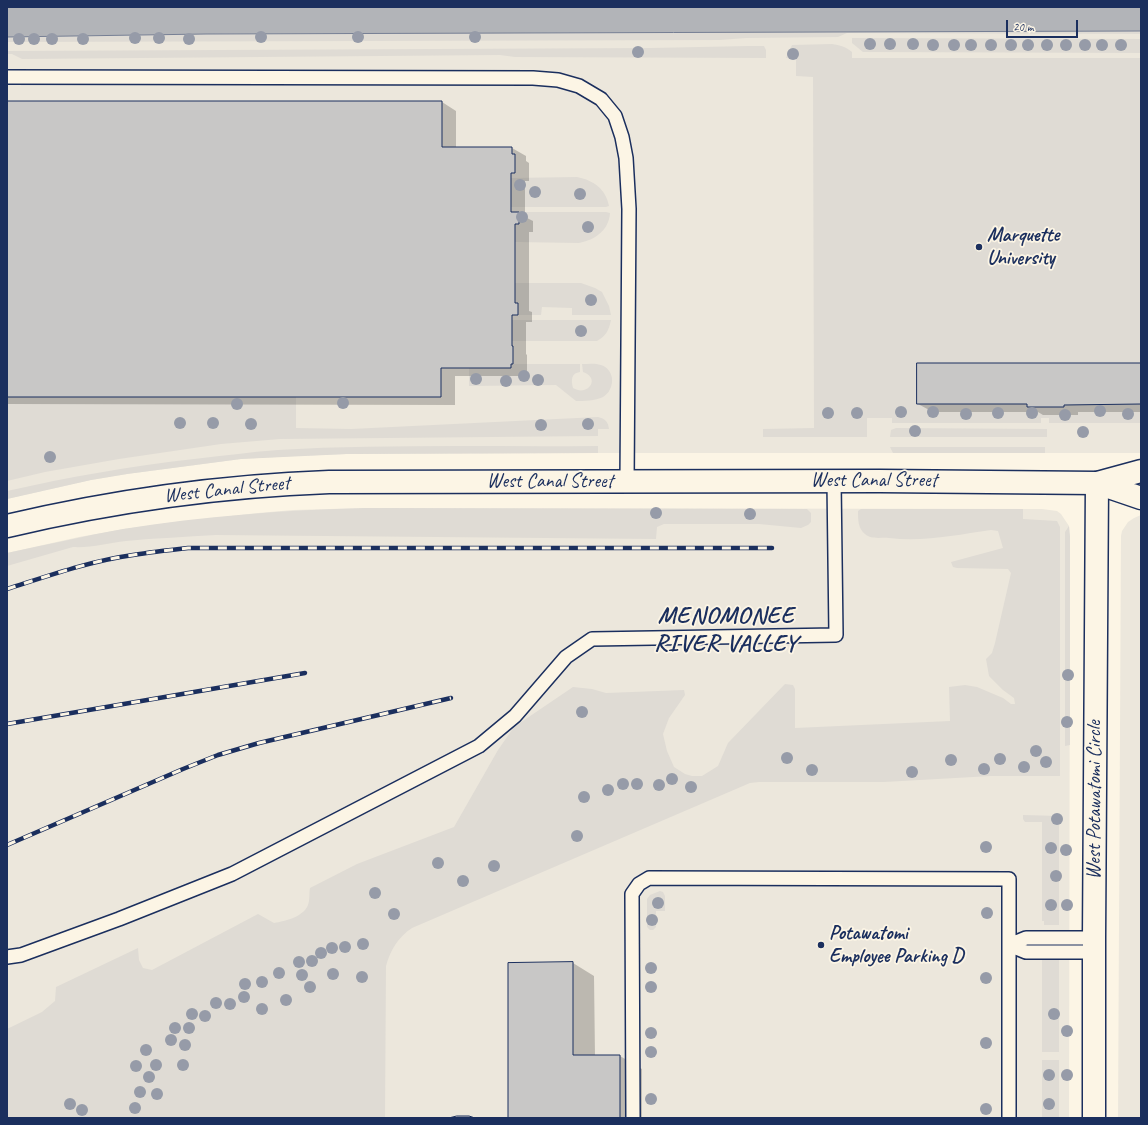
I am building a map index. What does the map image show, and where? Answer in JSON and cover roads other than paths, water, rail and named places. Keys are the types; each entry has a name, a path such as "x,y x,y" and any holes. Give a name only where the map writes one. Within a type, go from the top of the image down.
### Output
{"street":[{"name":"West Canal Street","path":"7,526 102,506 163,496 277,484 329,482 834,481 1097,483 1141,471"},
{"name":"West Canal Street","path":"1097,483 1141,498"},
{"name":"West Potawatomi Circle","path":"1094,1118 1097,483"}],"lane":[{"path":"7,77 533,78 558,80 579,86 601,99 615,116 622,137 628,179 627,482"},
{"path":"7,957 21,955 112,922 232,874 479,746 515,716 566,657 592,639 836,635 834,481"},
{"path":"633,1118 632,894 639,884 649,878 1009,880 1009,1118"},
{"path":"1009,945 1026,938 1094,945"}],"railway":[{"path":"7,589 69,569 101,561 188,548 772,548"},
{"path":"7,724 305,673"},
{"path":"7,845 218,755 259,743 451,698"}],"place":[{"name":"Marquette University","path":"979,247"},
{"name":"Potawatomi Employee Parking D","path":"821,945"}],"district":[{"name":"MENOMONEE RIVER VALLEY","path":"726,631"}]}
